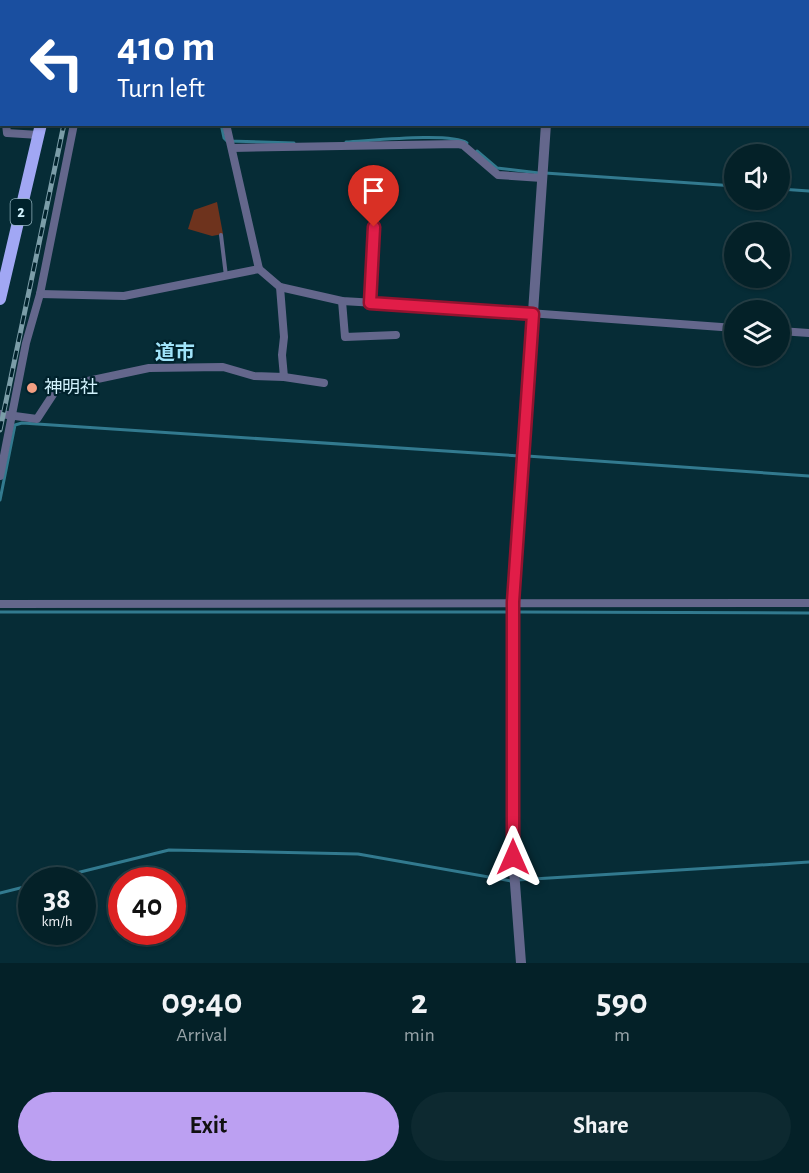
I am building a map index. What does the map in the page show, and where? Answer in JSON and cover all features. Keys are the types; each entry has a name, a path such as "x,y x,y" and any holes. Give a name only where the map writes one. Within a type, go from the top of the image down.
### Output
{"main road":[{"name":"2","path":"0,299 40,130"}],"street":[{"path":"0,476 26,343 40,294 74,126"},
{"path":"226,126 259,269 280,287 342,301 724,327"},
{"path":"520,963 513,857 513,602 546,126"},
{"path":"4,131 40,130"},
{"path":"232,148 458,144 464,145 498,175 542,178"},
{"path":"40,294 124,296 259,269"},
{"path":"280,287 284,377"},
{"path":"342,301 345,337 396,335"},
{"path":"790,332 809,333"},
{"path":"0,414 37,419 56,390 69,385 149,368 223,367 254,376 284,377 324,383"},
{"path":"0,603 809,603"}],"lane":[{"path":"370,303 374,227 377,222"},
{"path":"221,234 226,277"}],"shaded area":[{"path":"217,202 223,234 212,236 188,229 194,210"}],"waterway":[{"path":"221,126 227,141 294,143"},
{"path":"346,142 445,138 467,143"},
{"path":"477,151 497,168 539,173"},
{"path":"545,173 724,185"},
{"path":"790,190 809,191"},
{"path":"0,500 15,425 22,423 520,456"},
{"path":"527,456 809,476"},
{"path":"0,612 510,612"},
{"path":"517,612 809,613"},
{"path":"96,868 169,850 358,854 511,881"},
{"path":"517,880 809,862"},
{"path":"0,893 18,888"}],"railway":[{"path":"0,430 64,126"}],"place":[{"name":"神明社","path":"32,388"}],"district":[{"name":"道市","path":"175,353"}],"route":[{"path":"374,227 370,303 533,314 513,602 513,857"}]}
